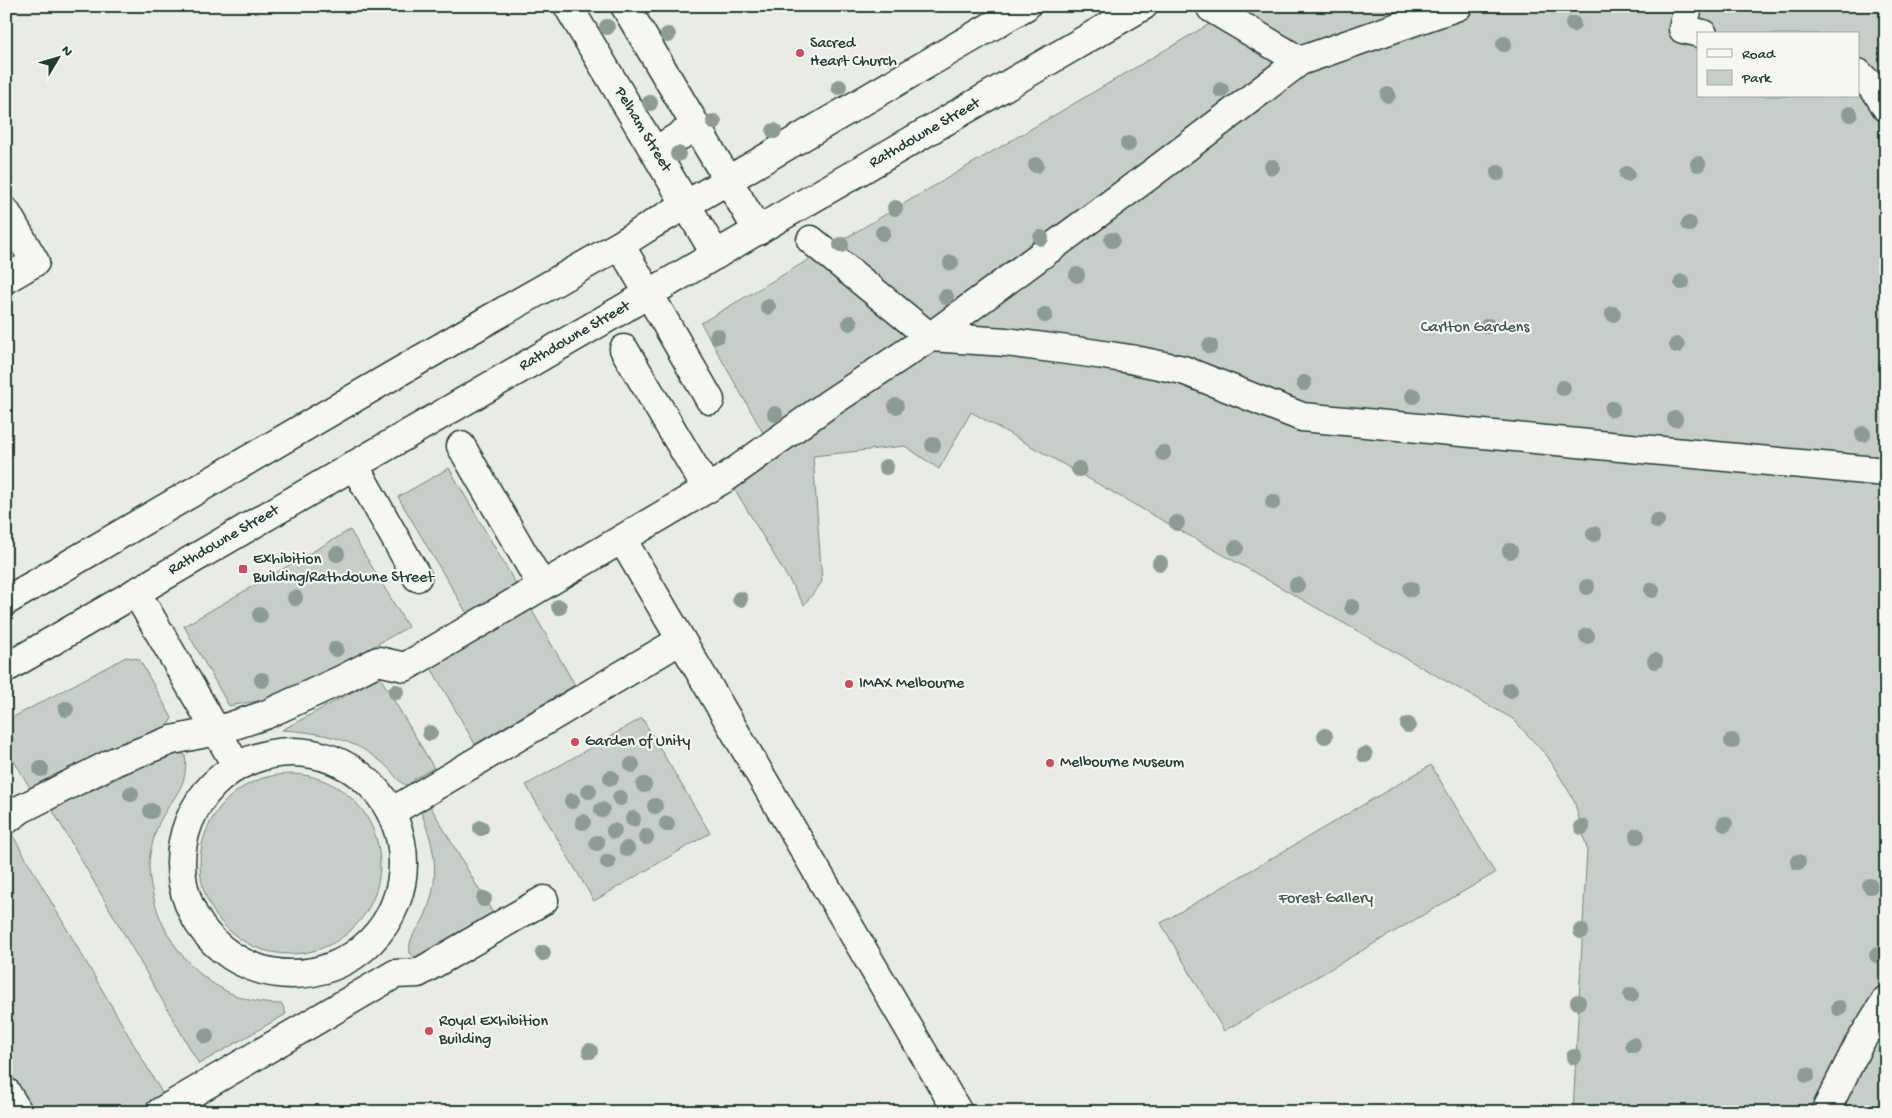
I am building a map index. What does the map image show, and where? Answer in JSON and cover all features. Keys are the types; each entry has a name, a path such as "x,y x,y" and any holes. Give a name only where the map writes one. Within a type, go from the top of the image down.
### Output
{"street":[{"name":"Pelham Street","path":"568,6 716,255"},
{"path":"625,6 758,230"},
{"path":"6,602 620,245 1026,6"},
{"name":"Rathdowne Street","path":"6,668 1143,6"},
{"path":"6,820 21,810 116,761 172,740 216,731 265,715 378,661 405,667 728,477 827,405 930,337 1150,175 1300,61 1458,6"},
{"path":"1688,6 1683,29 1697,32"},
{"path":"1211,8 1300,61"},
{"path":"1860,75 1877,92 1886,107"},
{"path":"655,151 696,126"},
{"path":"6,212 35,262 6,279"},
{"path":"811,240 930,337 1006,342 1083,352 1183,370 1302,417 1886,472"},
{"path":"620,245 710,400"},
{"path":"624,349 707,489"},
{"path":"461,446 542,586"},
{"path":"354,465 417,577"},
{"path":"622,540 958,1112"},
{"path":"136,592 236,765"},
{"path":"393,811 681,640"},
{"path":"304,751 329,758 338,761 367,780 393,811 402,841 403,876 394,910 374,939 347,961 310,974 271,973 234,960 205,934 186,900 180,862 186,824 206,790 236,765 269,753 304,751"},
{"path":"160,1112 395,974 418,973 544,900"},
{"path":"347,961 364,992"},
{"path":"1825,1112 1859,1044 1886,1000"},
{"path":"6,1092 18,1112"}],"green space":[{"name":"Carlton Gardens","path":"1240,6 1886,6 1886,1112 1573,1112 1587,849 1574,800 1548,757 1513,719 971,412 939,469 905,446 813,456 822,582 804,605 719,463 765,436 701,323"},
{"path":"449,468 521,593 472,622 398,497"},
{"path":"350,530 408,627 309,682 263,700 229,706 184,626"},
{"path":"530,607 575,685 475,744 430,666"},
{"path":"126,657 139,659 172,718 168,726 112,748 31,789 6,748 6,721"},
{"path":"380,677 434,768 414,779 418,785 407,786 403,784 386,766 365,750 342,740 307,732 282,730"},
{"path":"642,718 710,833 594,901 526,785"},
{"path":"173,752 185,755 186,767 184,777 177,794 157,828 149,860 152,891 163,923 173,943 186,960 202,975 219,987 239,997 260,1002 282,1004 286,1014 199,1064 52,809"},
{"name":"Forest Gallery","path":"1431,765 1495,873 1224,1031 1161,923"},
{"path":"290,774 324,781 340,789 359,807 365,814 376,838 380,864 373,898 365,914 347,933 340,939 316,950 290,954 256,947 240,939 221,921 215,914 204,890 200,864 207,830 215,814 233,795 240,789 264,778"},
{"path":"429,804 494,915 416,958 410,953 410,942 424,918 433,890 433,852 421,812"},
{"path":"6,824 173,1112 6,1112"}],"place":[{"name":"Sacred Heart Church","path":"800,53"},
{"name":"Exhibition Building/Rathdowne Street","path":"243,569"},
{"name":"IMAX Melbourne","path":"849,684"},
{"name":"Garden of Unity","path":"575,742"},
{"name":"Melbourne Museum","path":"1050,763"},
{"name":"Royal Exhibition Building","path":"429,1031"}]}
